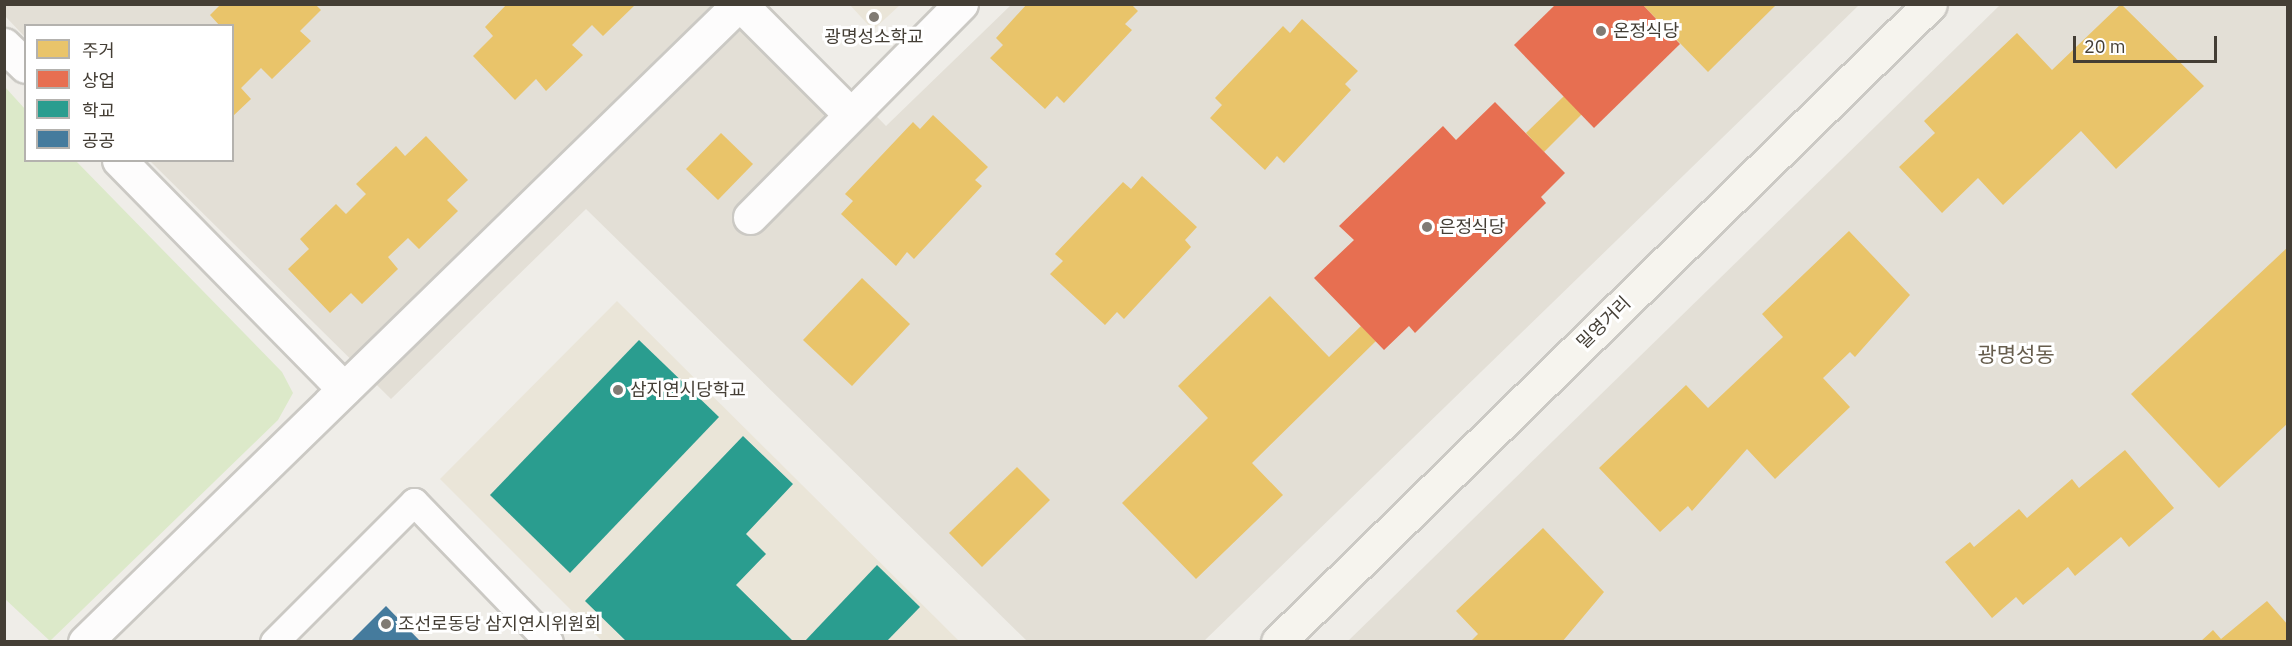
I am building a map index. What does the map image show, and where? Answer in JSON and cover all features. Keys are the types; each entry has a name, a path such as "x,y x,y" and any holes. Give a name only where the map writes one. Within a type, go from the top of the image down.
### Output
{"main road":[{"name":"밀영거리","path":"1278,642 1930,4"}],"street":[{"path":"86,642 740,4 849,113"},
{"path":"750,217 849,113 961,4"},
{"path":"4,45 24,64"},
{"path":"121,162 344,389"}],"lane":[{"path":"274,642 414,502 549,642"}],"shaded area":[{"path":"4,5 768,5 886,126 1011,5 1859,5 1203,642 1027,641 586,209 391,399 151,162 234,162 234,24 24,24 24,36 5,16"},
{"name":"광명성소학교","path":"850,5 900,5 873,30"},
{"path":"2000,5 2287,5 2287,641 1347,642"},
{"name":"삼지연시당학교","path":"617,301 959,641 602,641 440,479"}],"green space":[{"path":"5,87 24,108 24,162 77,162 282,372 293,393 278,420 50,641 5,599"}],"building: 주거":[{"path":"221,4 315,4 321,10 300,31 311,41 272,79 261,68 241,88 251,99 234,115 234,24 218,24 210,15"},
{"path":"507,4 636,4 603,36 592,25 572,45 583,55 546,91 536,79 515,100 473,56 493,36 485,27"},
{"path":"1027,4 1131,4 1138,11 1125,24 1132,30 1064,103 1057,96 1045,109 990,58 1003,45 996,38"},
{"path":"1642,4 1777,4 1708,72"},
{"path":"2121,4 2204,86 2116,169 2081,131 2003,205 1978,178 1942,213 1899,167 1935,133 1924,121 2017,33 2052,70"},
{"path":"1302,19 1358,71 1345,84 1351,90 1284,163 1277,156 1265,170 1210,118 1222,105 1215,98 1283,26 1290,33"},
{"path":"1564,96 1582,114 1544,152 1526,133"},
{"path":"933,115 988,167 975,180 982,186 914,259 907,252 896,266 841,214 853,201 845,194 913,122 920,129"},
{"path":"721,133 753,164 718,200 686,169"},
{"path":"426,136 468,180 447,200 458,211 419,249 408,238 388,257 398,269 362,304 351,293 330,313 288,269 309,249 300,239 336,204 346,214 366,194 356,184 396,146 405,156"},
{"path":"1142,176 1197,227 1185,240 1191,247 1124,319 1117,312 1105,325 1050,274 1063,261 1055,254 1123,182 1131,189"},
{"path":"1849,231 1910,295 1855,357 1850,352 1823,378 1850,407 1775,479 1747,449 1692,511 1688,506 1660,532 1599,468 1686,385 1708,408 1783,337 1762,314"},
{"path":"2288,247 2288,423 2219,488 2131,394"},
{"path":"862,278 910,324 852,386 803,340"},
{"path":"1270,296 1329,357 1361,326 1376,341 1252,463 1283,495 1196,579 1122,503 1208,418 1178,386"},
{"path":"2125,450 2174,508 2129,547 2121,537 2075,576 2068,567 2023,605 2016,597 1992,618 1945,562 1970,542 1974,547 2019,509 2027,518 2072,479 2079,488"},
{"path":"1017,467 1050,500 982,567 949,533"},
{"path":"1543,528 1604,592 1562,642 1470,642 1478,634 1456,611"},
{"path":"2267,601 2288,625 2288,642 2200,642 2213,630 2221,639"}],"building: 상업":[{"path":"1556,4 1642,4 1680,44 1594,128 1514,45"},
{"path":"1495,102 1565,173 1541,197 1546,203 1415,333 1409,326 1384,350 1314,278 1354,240 1339,226 1443,126 1456,140"}],"building: 학교":[{"path":"639,340 719,417 570,573 490,495"},
{"path":"743,436 793,484 746,534 766,554 736,585 794,642 627,642 585,601"},
{"path":"877,565 920,607 886,642 804,642"}],"building: 공공":[{"name":"조선로동당 삼지연시위원회","path":"386,606 421,642 350,642"}],"place":[{"name":"광명성소학교","path":"874,17"},
{"name":"온정식당","path":"1601,31"},
{"name":"은정식당","path":"1427,227"},
{"name":"삼지연시당학교","path":"618,390"},
{"name":"조선로동당 삼지연시위원회","path":"386,624"}],"district":[{"name":"광명성동","path":"2016,354"}]}
